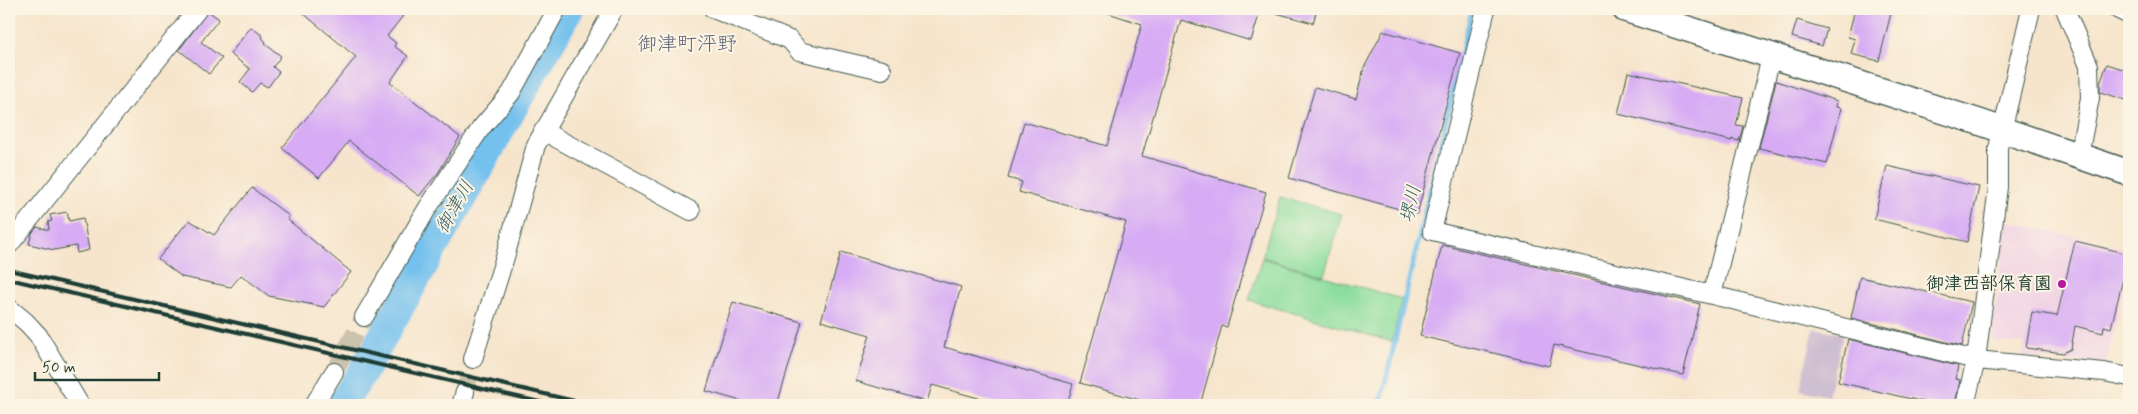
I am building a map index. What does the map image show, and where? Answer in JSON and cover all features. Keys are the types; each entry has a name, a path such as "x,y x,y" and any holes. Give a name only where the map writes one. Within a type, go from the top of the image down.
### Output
{"street":[{"path":"9,245 198,9"},
{"path":"364,317 427,209 481,128 511,93 557,9"},
{"path":"473,358 505,257 536,145 614,9"},
{"path":"713,9 790,40 799,51 882,70"},
{"path":"1486,9 1432,231 1712,295 1976,360 2104,372 2129,377"},
{"path":"1625,9 2002,130 2129,173"},
{"path":"1965,405 1976,360 1998,187 1998,148 2030,9"},
{"path":"2065,9 2089,66 2090,98 2078,155"},
{"path":"2118,9 2129,15"},
{"path":"1712,295 1771,57"},
{"path":"543,131 691,212"},
{"path":"9,308 38,335 80,405"},
{"path":"314,405 334,372"}],"shaded area":[{"name":"御津西部保育園","path":"2006,221 2129,249 2129,264 2106,365 2023,357 2025,344 1992,341"},
{"path":"1814,328 1843,334 1828,396 1800,390"}],"green space":[{"path":"1280,197 1342,214 1324,275 1262,257"},
{"path":"1262,258 1402,299 1392,342 1249,300"}],"building":[{"path":"298,9 394,9 403,16 387,36 396,43 394,46 408,56 390,82 460,137 438,173 419,196 349,141 319,178 282,148 356,57"},
{"path":"1109,9 1261,9 1251,41 1181,20 1142,156 1266,192 1227,327 1222,326 1200,405 1157,405 1080,383 1126,222 1019,192 1022,182 1008,178 1024,122 1107,146 1142,24 1108,13"},
{"path":"1277,9 1317,9 1313,23 1276,13"},
{"path":"1855,9 1892,9 1879,61 1851,54 1855,39 1848,37"},
{"path":"208,11 219,19 201,42 222,58 209,74 179,50"},
{"path":"1797,20 1827,29 1822,46 1792,37"},
{"path":"251,27 263,36 265,44 281,56 273,67 279,72 268,87 260,83 252,92 240,82 250,69 230,54"},
{"path":"1383,31 1460,53 1417,214 1289,178 1315,87 1356,99 1364,68"},
{"path":"2107,64 2129,71 2129,101 2100,92 2100,84"},
{"path":"1628,72 1743,98 1736,125 1743,126 1739,141 1732,139 1732,141 1618,114"},
{"path":"1776,81 1837,101 1836,107 1841,108 1827,164 1759,148"},
{"path":"1887,166 1979,187 1967,242 1874,219"},
{"path":"252,188 289,216 287,219 351,272 324,307 269,296 241,275 231,287 182,277 158,259 189,220 214,235"},
{"path":"67,212 69,221 83,218 89,250 77,253 76,246 54,250 29,244 32,233 37,227 49,230 48,222 52,221 50,215"},
{"path":"2075,241 2129,254 2111,328 2104,326 2103,333 2075,326 2071,349 2063,353 2026,348 2032,312 2057,316"},
{"path":"1442,245 1700,304 1683,375 1554,345 1549,366 1420,336"},
{"path":"841,252 961,287 944,347 1073,384 1067,405 1003,405 932,385 927,402 856,381 870,335 821,321"},
{"path":"1860,277 1972,302 1962,346 1851,318"},
{"path":"733,302 802,322 777,405 755,405 706,391"},
{"path":"1848,339 1958,366 1955,379 1960,380 1955,405 1937,405 1838,382"}],"waterway":[{"name":"御津川","path":"341,405 359,378 569,9"},
{"name":"堺川","path":"1380,405 1472,9"}],"tunnel":[{"path":"334,372 364,317"},
{"path":"465,392 473,359"}],"railway":[{"path":"9,270 592,405"},
{"path":"9,279 553,405"}],"place":[{"name":"御津西部保育園","path":"2062,284"}],"district":[{"name":"御津町泙野","path":"687,44"}]}
